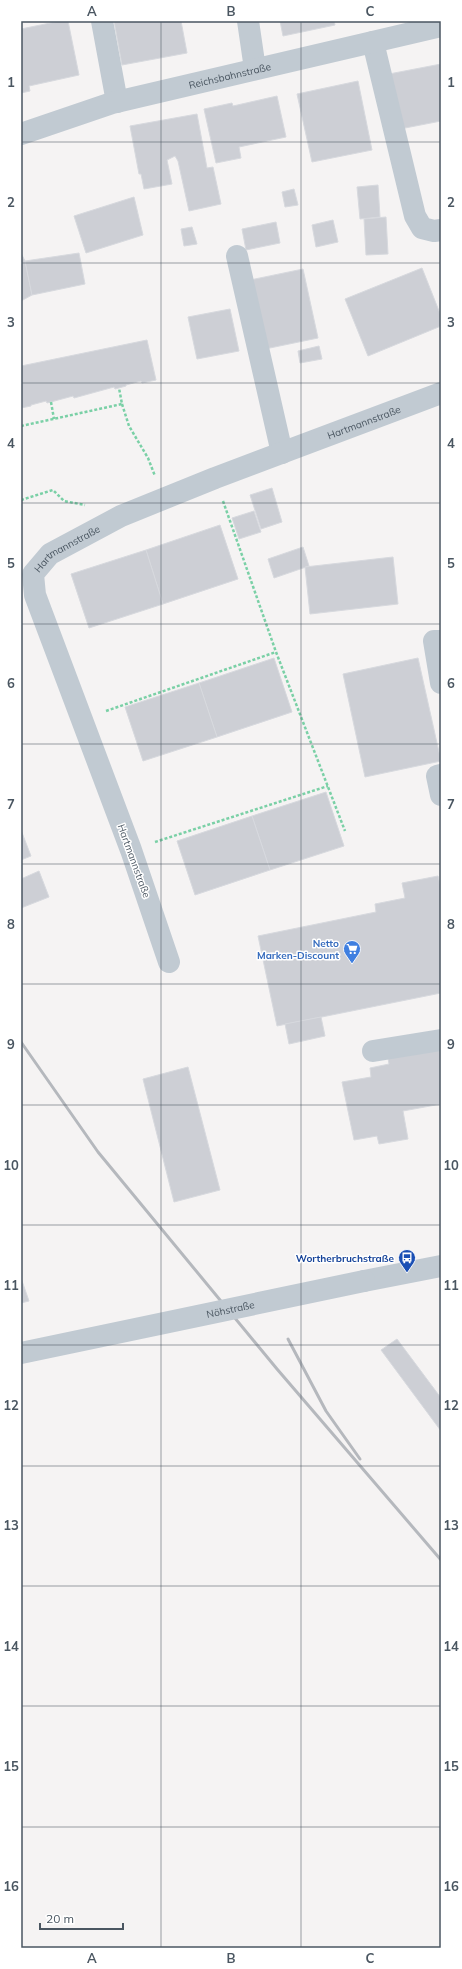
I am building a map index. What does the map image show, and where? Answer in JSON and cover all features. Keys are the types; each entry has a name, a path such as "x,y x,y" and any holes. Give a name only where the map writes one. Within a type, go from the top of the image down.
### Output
{"street":[{"path":"102,21 117,102"},
{"path":"248,21 255,69"},
{"name":"Reichsbahnstraße","path":"21,134 117,102 441,26"},
{"path":"373,42 415,216 422,228 434,231 441,230"},
{"path":"237,256 282,453"},
{"name":"Hartmannstraße","path":"169,962 130,850 35,595 33,574 50,554 121,516 215,478 441,393"},
{"path":"441,641 434,642 441,684"},
{"path":"441,775 437,776 441,795"},
{"path":"373,1051 441,1040"},
{"name":"Nöhstraße","path":"21,1353 441,1266"}],"path":[{"path":"119,388 128,426 148,458 164,499"},
{"path":"51,402 54,419"},
{"path":"21,426 122,404"},
{"path":"215,478 276,652 345,831"},
{"path":"21,500 53,490 64,501 88,506"},
{"path":"82,719 276,652"},
{"path":"130,850 328,786"}],"building":[{"path":"60,21 68,21 79,75 29,86 30,91 21,93 21,29"},
{"path":"114,21 181,21 187,53 122,65"},
{"path":"280,21 334,21 335,25 283,36"},
{"path":"441,64 441,121 400,129 389,74"},
{"path":"358,81 372,150 312,162 297,94"},
{"path":"277,96 286,137 239,147 241,158 216,163 204,109 232,103 233,106"},
{"path":"197,114 207,168 213,167 221,204 189,211 178,161 175,156 167,160 172,184 144,189 141,174 139,174 130,126"},
{"path":"378,185 380,217 360,219 357,187"},
{"path":"294,189 298,205 285,207 282,192"},
{"path":"134,197 143,235 86,253 74,216"},
{"path":"386,217 388,254 366,255 364,219"},
{"path":"333,220 338,242 316,247 312,225"},
{"path":"276,222 280,243 246,250 242,229"},
{"path":"192,227 197,244 184,246 181,229"},
{"path":"21,253 25,261 32,295 21,301"},
{"path":"79,253 85,284 32,295 25,261"},
{"path":"422,268 441,316 441,326 368,356 345,299"},
{"path":"303,269 318,338 265,349 250,280"},
{"path":"230,309 239,351 197,359 188,317"},
{"path":"147,340 156,380 142,383 141,381 115,389 114,387 74,398 73,396 47,403 46,401 21,408 21,366"},
{"path":"319,346 322,359 300,363 298,351"},
{"path":"272,488 282,522 261,529 250,495"},
{"path":"254,511 261,532 239,539 232,518"},
{"path":"220,525 238,579 163,604 146,550"},
{"path":"303,547 309,566 274,578 268,559"},
{"path":"146,550 163,604 89,628 71,574"},
{"path":"393,557 398,604 310,614 305,567"},
{"path":"274,658 292,712 217,737 199,683"},
{"path":"418,658 441,761 365,777 343,674"},
{"path":"199,683 217,737 143,761 125,707"},
{"path":"326,792 344,846 270,870 252,816"},
{"path":"252,816 270,870 195,895 177,841"},
{"path":"21,830 31,856 21,860"},
{"path":"39,871 49,897 21,908 21,879"},
{"name":"Netto Marken-Discount","path":"438,876 441,888 441,993 277,1026 258,936 376,912 375,904 405,898 402,883"},
{"path":"321,1017 325,1036 289,1044 285,1024"},
{"path":"441,1047 441,1104 403,1111 408,1139 379,1144 377,1136 354,1140 342,1082 371,1077 370,1068 389,1064 388,1058"},
{"path":"188,1067 220,1190 174,1202 143,1079"},
{"path":"21,1278 29,1301 21,1303"},
{"path":"397,1339 441,1398 441,1431 381,1350"}],"railway":[{"path":"21,1042 98,1152 277,1369 441,1560"},
{"path":"288,1339 326,1411 360,1459"}],"place":[{"name":"Netto Marken-Discount","path":"352,964"},
{"name":"Wortherbruchstraße","path":"407,1273"}]}
